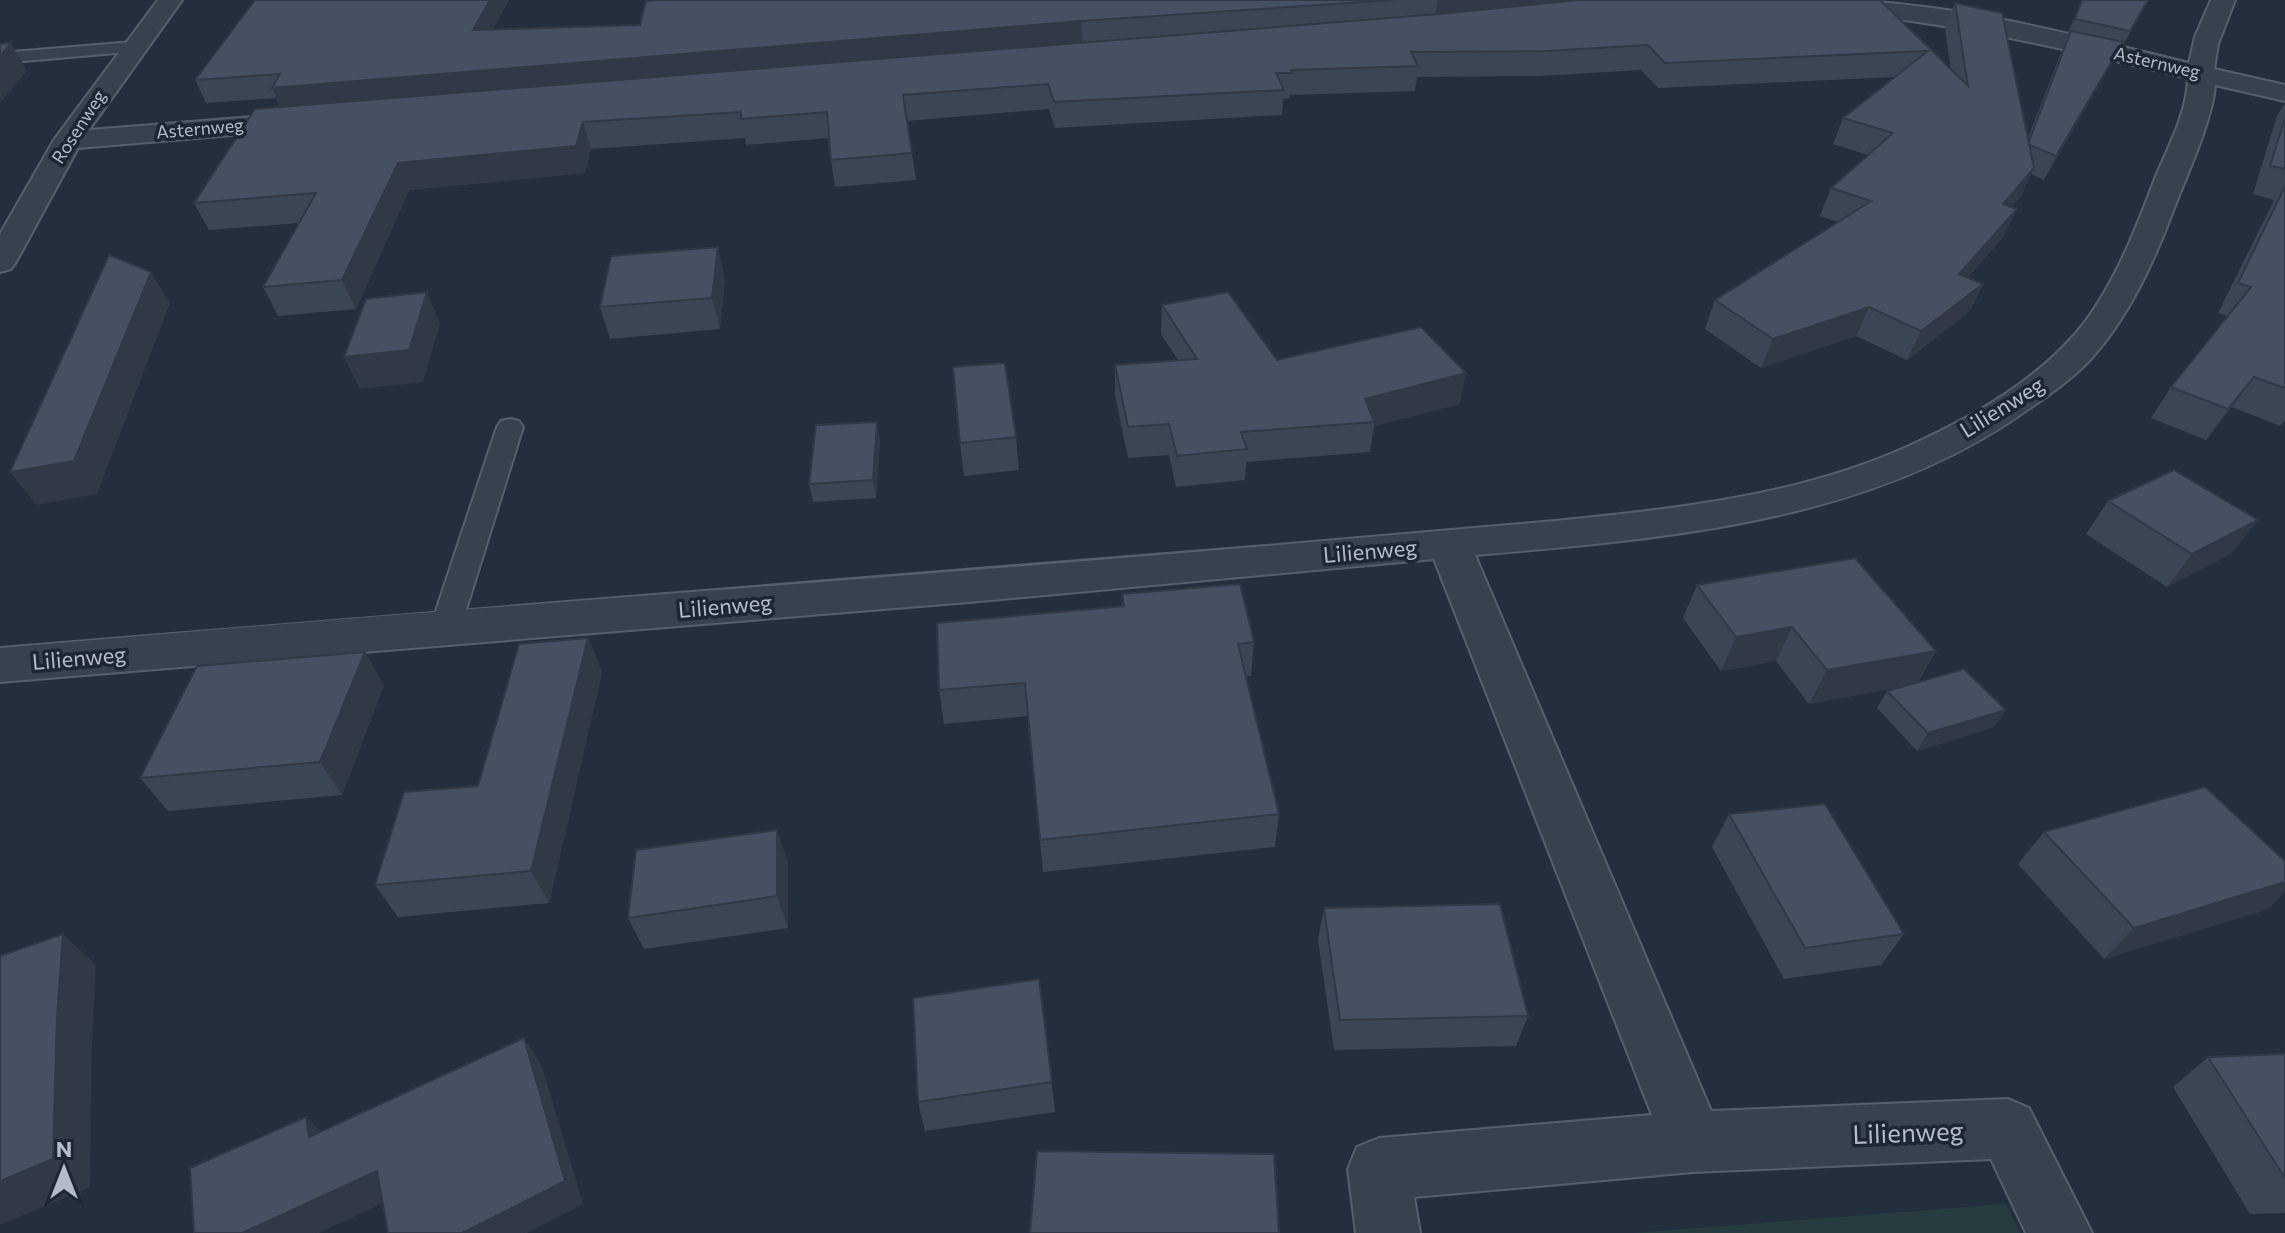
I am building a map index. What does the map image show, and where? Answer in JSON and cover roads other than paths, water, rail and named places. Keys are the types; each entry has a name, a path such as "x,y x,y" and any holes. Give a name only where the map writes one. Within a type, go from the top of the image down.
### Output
{"street":[{"name":"Rosenweg","path":"0,262 68,140 170,0"},
{"name":"Lilienweg","path":"0,665 948,589 1617,530 1819,491 1883,470 1949,441 2010,407 2060,369 2093,334 2125,287 2202,90 2202,54 2223,0"},
{"name":"Asternweg","path":"1812,4 1943,17 2285,93"},
{"name":"Asternweg","path":"68,140 333,118"},
{"name":"Lilienweg","path":"1449,544 1693,1142"},
{"name":"Lilienweg","path":"1388,1233 1379,1169 1693,1142 2008,1129 2060,1233"}],"lane":[{"path":"0,58 133,47"},
{"path":"445,629 510,427"}]}
